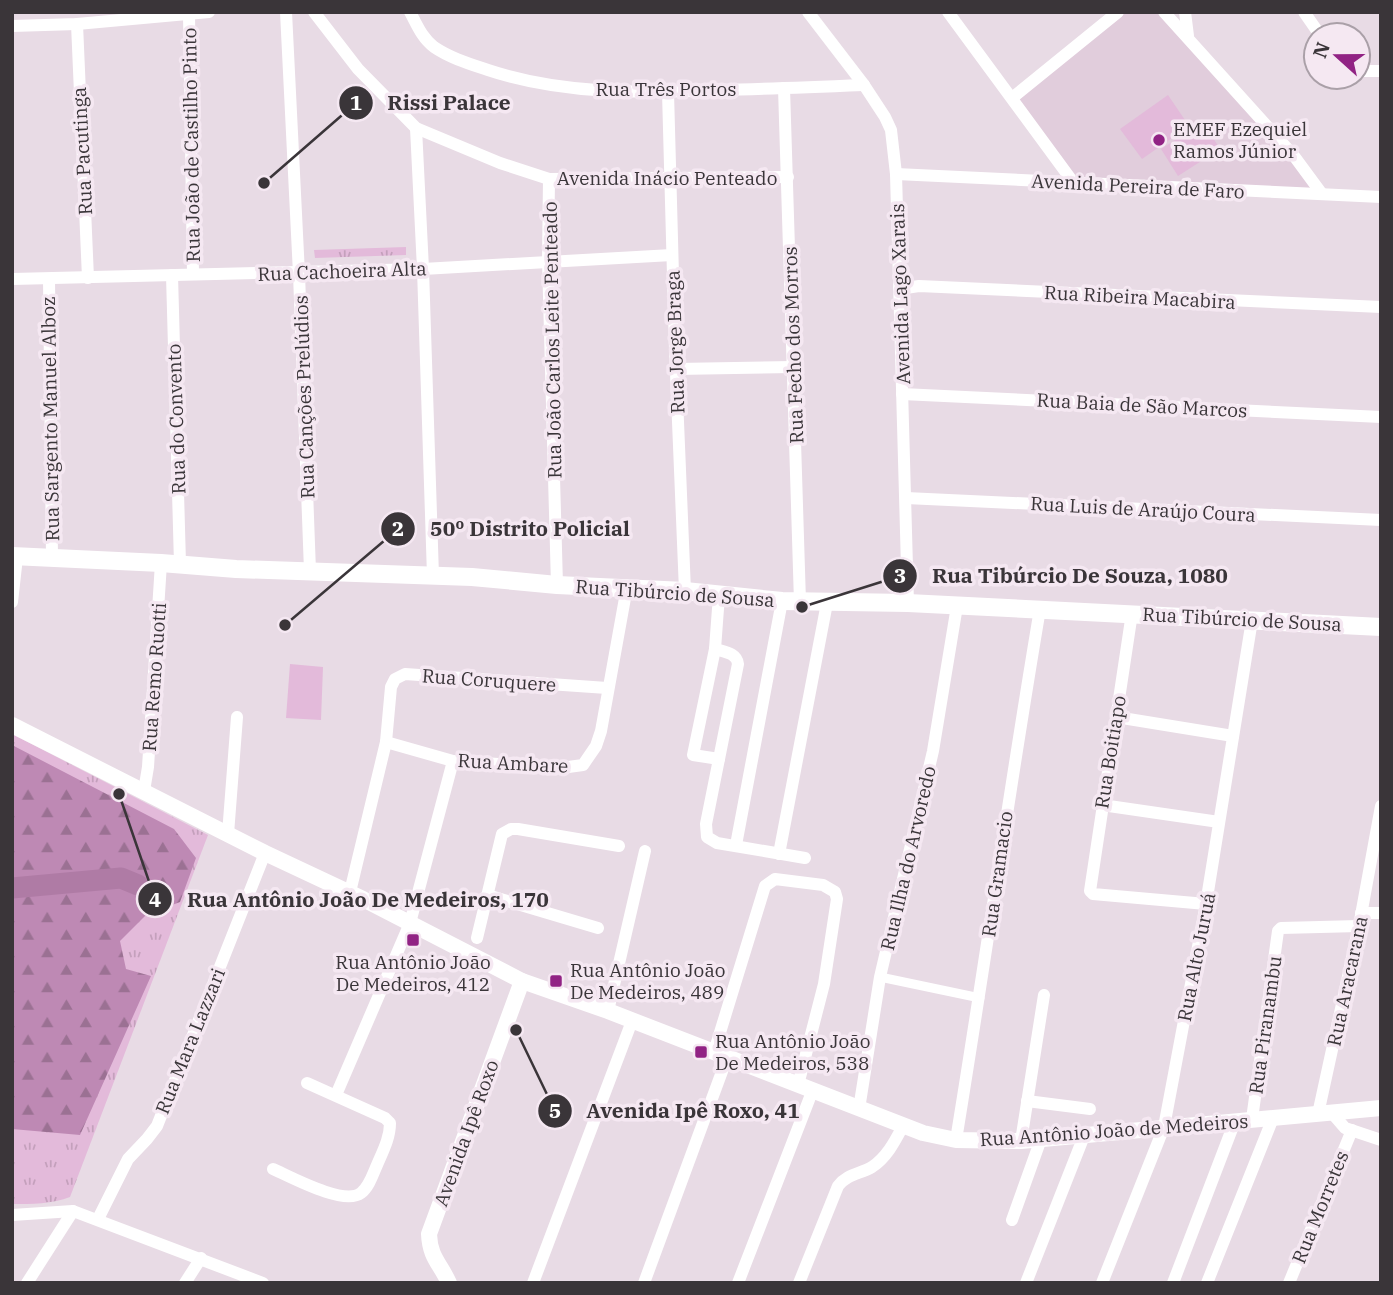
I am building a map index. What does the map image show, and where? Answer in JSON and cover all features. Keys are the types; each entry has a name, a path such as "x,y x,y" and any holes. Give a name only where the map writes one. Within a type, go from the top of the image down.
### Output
{"main road":[{"name":"Rua Tibúrcio de Sousa","path":"15,556 627,587 800,602 1040,608 1381,627"}],"street":[{"path":"12,26 77,24 209,12"},
{"name":"Rua Canções Prelúdios","path":"286,12 310,571"},
{"name":"Avenida Inácio Penteado","path":"314,12 358,69 416,128 455,146 549,180 788,177"},
{"name":"Rua Três Portos","path":"410,12 419,32 432,46 459,60 500,75 533,83 608,92 864,85"},
{"name":"Avenida Lago Xarais","path":"808,12 864,85 891,130 896,174 908,603"},
{"path":"948,12 1073,182"},
{"path":"1013,98 1118,12"},
{"path":"1164,12 1294,156 1322,194"},
{"path":"1185,12 1188,37"},
{"name":"Rua João de Castilho Pinto","path":"189,15 192,274"},
{"name":"Rua Pacutinga","path":"77,24 88,278"},
{"name":"Rua Fecho dos Morros","path":"784,88 800,602"},
{"name":"Rua Jorge Braga","path":"668,92 685,592"},
{"path":"416,128 433,576"},
{"name":"Avenida Pereira de Faro","path":"896,174 1381,197"},
{"name":"Rua João Carlos Leite Penteado","path":"549,180 548,261 557,585"},
{"name":"Rua Cachoeira Alta","path":"12,279 299,274 672,255"},
{"name":"Rua do Convento","path":"172,275 180,564"},
{"name":"Rua Sargento Manuel Alboz","path":"49,279 52,558"},
{"name":"Rua Ribeira Macabira","path":"899,289 919,286 1381,307"},
{"path":"676,369 793,367"},
{"name":"Rua Baia de São Marcos","path":"902,394 1381,417"},
{"name":"Rua Luis de Araújo Coura","path":"906,498 1381,520"},
{"path":"12,602 15,556"},
{"name":"Rua Remo Ruotti","path":"144,791 150,741 161,562"},
{"name":"Rua Ambare","path":"386,742 453,761 561,768 583,765 596,746 627,587"},
{"path":"719,595 715,649 693,755 719,759"},
{"path":"736,845 782,601"},
{"path":"779,854 827,603"},
{"name":"Rua Ilha do Arvoredo","path":"859,1109 880,977 933,751 957,606"},
{"name":"Rua Gramacio","path":"956,1140 1040,608"},
{"name":"Rua Boitiapo","path":"1132,612 1091,892 1206,904"},
{"name":"Rua Alto Juruá","path":"1102,1283 1164,1128 1206,904 1252,620"},
{"path":"715,649 732,654 738,659 738,664 706,837 714,842 805,858"},
{"name":"Rua Coruquere","path":"350,892 386,742 391,687 395,678 405,674 607,688"},
{"path":"228,834 237,717"},
{"path":"1116,717 1233,736"},
{"name":"Rua Antônio João de Medeiros","path":"12,725 410,923 475,946 522,981 608,1011 903,1126 956,1140 1021,1141 1381,1108"},
{"path":"336,1095 410,923 453,761"},
{"path":"1102,805 1219,822"},
{"name":"Rua Aracarana","path":"1325,1114 1381,806"},
{"path":"475,946 502,834 505,831 518,829 619,846"},
{"path":"608,1011 645,851"},
{"name":"Rua Mara Lazzari","path":"97,1219 128,1159 157,1126 265,853"},
{"path":"644,1283 721,1055 765,886 775,879 827,886 835,892 837,899 805,1089 738,1283"},
{"path":"487,895 598,928"},
{"path":"1360,920 1381,913"},
{"name":"Rua Piranambu","path":"1252,1119 1278,931 1281,928 1360,920"},
{"path":"880,977 980,998"},
{"name":"Avenida Ipê Roxo","path":"449,1283 433,1259 429,1248 429,1234 522,981"},
{"path":"1021,1141 1044,995"},
{"path":"533,1283 632,1021"},
{"path":"273,1170 350,1198 367,1188 390,1134 390,1123 377,1113 307,1083"},
{"path":"1027,1101 1090,1109"},
{"path":"1325,1114 1341,1125 1381,1140"},
{"path":"1207,1283 1273,1118"},
{"path":"1173,1283 1235,1121"},
{"path":"799,1283 838,1186 850,1175 878,1163 903,1126"},
{"name":"Rua Morretes","path":"1289,1283 1352,1130"},
{"path":"1026,1283 1084,1136"},
{"path":"1012,1220 1041,1139"},
{"path":"27,1283 73,1211"},
{"path":"12,1215 73,1211 263,1283"},
{"path":"185,1283 201,1258"}],"shaded area":[{"name":"EMEF Ezequiel Ramos Júnior","path":"1118,12 1162,12 1319,189 1073,182 1012,98"}],"green space":[{"path":"1168,95 1189,126 1142,159 1120,129"},
{"path":"1203,122 1220,149 1178,176 1161,149"},
{"path":"406,247 406,255 315,258 314,250"},
{"path":"290,664 323,667 321,720 286,718"},
{"path":"12,734 208,835 70,1197 34,1204 12,1204"},
{"path":"12,745 174,829 196,858 180,902 146,915 120,941 126,969 151,976 80,1135 12,1129"}],"waterway":[{"path":"12,888 121,878 138,885"}],"place":[{"name":"EMEF Ezequiel Ramos Júnior","path":"1159,140"},
{"name":"Rissi Palace","path":"264,183"},
{"name":"Rua Tibúrcio De Souza, 1080","path":"802,607"},
{"name":"50º Distrito Policial","path":"285,625"},
{"name":"Rua Antônio João De Medeiros, 170","path":"119,794"},
{"name":"Rua Antônio João De Medeiros, 412","path":"413,940"},
{"name":"Rua Antônio João De Medeiros, 489","path":"556,981"},
{"name":"Avenida Ipê Roxo, 41","path":"516,1030"},
{"name":"Rua Antônio João De Medeiros, 538","path":"701,1052"}]}
